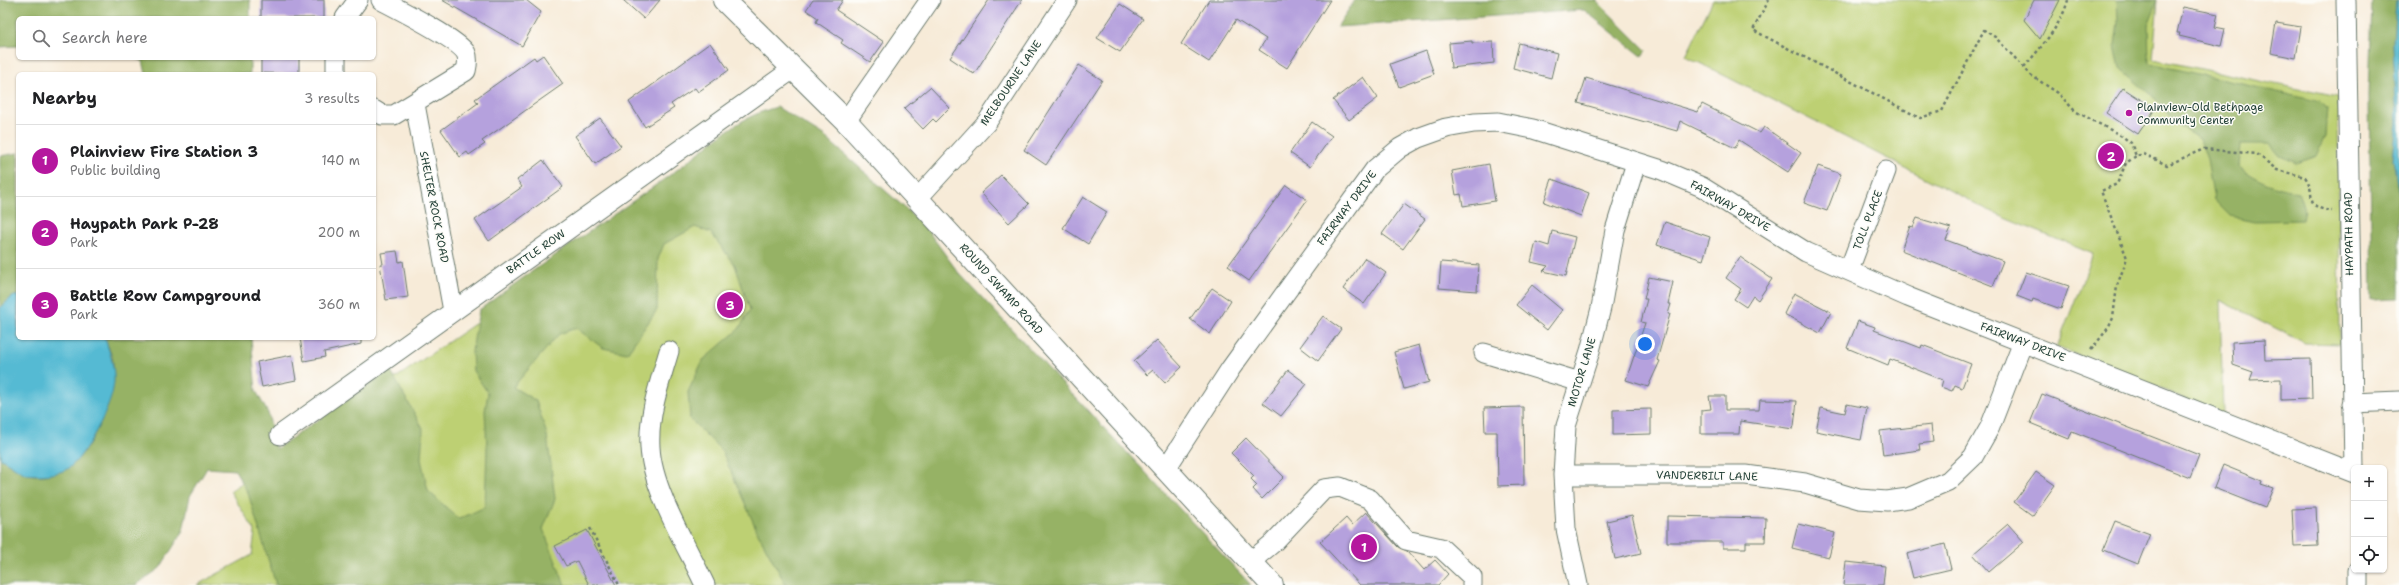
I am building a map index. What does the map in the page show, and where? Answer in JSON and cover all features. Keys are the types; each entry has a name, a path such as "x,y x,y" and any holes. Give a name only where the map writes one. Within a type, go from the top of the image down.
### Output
{"main road":[{"name":"ROUND SWAMP ROAD","path":"724,0 846,121 1272,585"}],"street":[{"path":"346,16 358,0"},
{"path":"376,111 382,115 394,115 415,104 466,71 468,61 466,52 452,41 381,0"},
{"path":"846,121 930,0"},
{"name":"MELBOURNE LANE","path":"918,198 987,122 1067,0"},
{"name":"HAYPATH ROAD","path":"2346,0 2354,465"},
{"path":"336,60 336,72"},
{"name":"BATTLE ROW","path":"280,435 793,68"},
{"name":"SHELTER ROCK ROAD","path":"415,104 453,311"},
{"name":"FAIRWAY DRIVE","path":"1165,470 1231,368 1353,197 1375,169 1400,148 1418,138 1446,128 1474,123 1498,122 1533,129 1636,163 1662,170 1702,187 1806,252 1908,297 2351,472"},
{"name":"MOTOR LANE","path":"1578,585 1566,529 1563,475 1566,426 1601,308 1615,230 1636,163"},
{"name":"TOLL PLACE","path":"1849,270 1886,171"},
{"name":"VANDERBILT LANE","path":"1563,475 1746,475 1805,483 1859,499 1887,501 1908,498 1948,481 1973,457 1990,427 2023,342"},
{"path":"669,351 654,401 650,447 657,482 705,585"},
{"path":"1484,352 1580,382"},
{"path":"2352,403 2399,401"},
{"path":"1250,562 1273,543 1324,489 1340,487 1370,499 1406,540 1440,548 1472,577 1472,585"},
{"path":"2358,573 2358,585"}],"path":[{"path":"1769,0 1754,30 1920,118 1942,111 1984,30 1995,36 2032,76 2058,93 2075,111 2122,136 2131,143 2136,156"},
{"path":"2024,67 2050,37 2066,11 2068,0"},
{"path":"2083,366 2094,344 2109,327 2116,307 2117,286 2127,258 2101,191 2117,184 2126,164 2136,156 2144,154 2166,165 2204,149 2257,154 2277,170 2305,177 2308,180 2313,205 2317,208 2349,213"},
{"path":"590,528 619,585"}],"green space":[{"path":"0,0 250,0 250,16 16,16 16,46 0,47"},
{"path":"1355,0 1596,0 1646,50 1642,56 1584,10 1337,27"},
{"path":"1713,0 2158,0 2153,59 2338,97 2340,344 2305,343 2220,300 2223,414 2057,347 2093,254 1998,215 1686,56"},
{"path":"2117,0 2158,0 2148,25 2149,63 2321,102 2327,107 2325,136 2316,156 2296,163 2280,156 2270,144 2241,144 2239,167 2253,177 2267,183 2298,192 2304,210 2302,220 2255,221 2230,216 2214,200 2207,159 2200,140 2173,121 2161,104 2120,68 2115,46 2118,21"},
{"path":"2372,0 2399,0 2396,2 2393,44 2397,122 2393,159 2399,195 2397,225 2399,232 2399,299 2372,300 2369,96"},
{"path":"140,60 250,60 250,72 146,72 143,61"},
{"path":"777,107 825,137 923,224 958,272 1251,585 786,585 758,533 722,451 690,419 688,392 703,360 739,329 750,310 735,265 711,233 695,227 664,244 658,259 657,310 627,353 603,348 576,328 559,334 513,387 536,401 547,435 555,499 543,529 565,585 276,585 248,493 235,470 207,468 190,496 183,531 160,568 136,585 0,585 0,453 1,459 21,472 27,474 45,475 61,471 74,462 85,450 93,436 100,421 105,404 113,364 112,355 106,340 251,340 256,391 268,413 276,449 390,370 423,429 421,459 428,491 459,519 485,507 487,448 485,411 488,393 473,371 472,351 479,310 684,165 720,135 746,119"},
{"path":"775,119 1233,585 197,585 252,555 255,531 230,491"},
{"path":"16,153 16,296 12,297 0,308 0,156"}],"water":[{"path":"2399,0 2399,195 2393,159 2397,122 2393,44 2396,2"},
{"path":"16,296 16,340 106,340 112,363 114,382 111,398 96,432 82,453 69,468 54,474 27,474 21,472 1,459 0,308 12,297"}],"building":[{"path":"261,0 324,0 324,16 261,16"},
{"path":"442,0 526,0 541,12 522,46"},
{"path":"623,0 660,0 644,19"},
{"path":"813,0 843,0 836,10 884,42 870,62 841,43 843,40 816,22 818,18 806,10"},
{"path":"989,0 1022,0 974,74 950,58"},
{"path":"1209,0 1330,0 1287,68 1259,50 1266,39 1236,20 1209,62 1181,44"},
{"path":"2034,0 2060,0 2040,39 2024,20"},
{"path":"1120,4 1143,19 1120,52 1097,38"},
{"path":"2183,7 2218,14 2215,27 2225,29 2221,46 2179,36 2180,33 2177,33"},
{"path":"2276,23 2301,27 2296,58 2271,53"},
{"path":"1472,41 1472,43 1493,42 1494,63 1451,68 1449,43"},
{"path":"710,43 729,70 698,92 695,88 671,104 674,108 645,127 629,102"},
{"path":"1519,43 1557,53 1551,78 1513,68"},
{"path":"1426,51 1434,74 1399,87 1390,64"},
{"path":"543,55 563,84 482,141 485,144 469,155 467,152 460,157 441,130 478,103 475,99 534,57 536,60"},
{"path":"261,60 299,60 299,72 261,72"},
{"path":"1079,65 1102,80 1046,165 1024,150"},
{"path":"1363,77 1378,98 1349,120 1333,100"},
{"path":"1586,78 1698,112 1702,104 1760,133 1764,127 1801,153 1788,172 1739,140 1735,148 1680,121 1677,131 1578,103"},
{"path":"930,87 950,108 936,122 933,119 923,129 904,109"},
{"name":"Plainview-Old Bethpage Community Center","path":"2123,88 2155,109 2138,134 2106,113"},
{"path":"600,118 621,146 595,164 575,136"},
{"path":"1312,122 1332,136 1310,167 1290,153"},
{"path":"543,160 563,187 489,241 475,220 522,187 517,180"},
{"path":"1489,164 1495,201 1463,206 1461,194 1456,195 1452,171"},
{"path":"1818,166 1841,174 1827,211 1804,203"},
{"path":"1001,175 1029,204 1009,223 981,193"},
{"path":"1552,179 1589,193 1581,216 1544,202"},
{"path":"1286,185 1307,200 1249,281 1228,266"},
{"path":"1083,197 1107,212 1088,244 1063,228"},
{"path":"1404,204 1425,219 1403,249 1382,234"},
{"path":"1917,218 1951,228 1946,240 2003,261 1993,286 1901,250 1910,226 1913,227"},
{"path":"1665,222 1710,237 1703,260 1657,245"},
{"path":"1552,231 1575,237 1566,276 1543,271 1548,266 1531,262 1536,242 1549,246"},
{"path":"397,251 399,262 403,261 408,297 386,300 380,264 383,264 381,253"},
{"path":"1740,257 1772,279 1758,300 1753,296 1746,307 1734,299 1741,289 1726,278"},
{"path":"1365,258 1386,273 1364,304 1343,289"},
{"path":"1441,262 1479,265 1477,291 1439,288"},
{"path":"2026,272 2069,286 2061,309 2033,299 2032,302 2017,296"},
{"path":"1649,277 1673,282 1668,304 1671,304 1668,314 1670,314 1657,360 1660,361 1648,387 1626,380 1645,323 1641,322 1647,299 1644,299"},
{"path":"1532,285 1562,310 1547,330 1516,305"},
{"path":"1212,288 1231,301 1210,334 1190,319"},
{"path":"1794,293 1831,312 1820,333 1784,314"},
{"path":"1323,316 1341,329 1318,361 1300,347"},
{"path":"1858,321 1875,327 1874,330 1921,348 1922,345 1971,364 1962,388 1955,385 1952,391 1941,387 1943,380 1890,359 1888,365 1847,348"},
{"path":"300,340 361,340 361,344 324,352 325,357 304,361"},
{"path":"1157,340 1182,367 1165,383 1153,370 1147,375 1134,361"},
{"path":"2264,340 2265,360 2311,359 2312,399 2281,400 2281,379 2250,380 2253,372 2233,365 2232,342"},
{"path":"1419,345 1429,382 1404,389 1394,352"},
{"path":"292,355 296,380 262,387 257,362"},
{"path":"1288,370 1307,384 1281,416 1263,403"},
{"path":"2042,394 2199,455 2190,478 2072,431 2069,439 2030,423"},
{"path":"1709,396 1725,396 1725,410 1759,410 1760,400 1797,401 1793,429 1740,421 1739,434 1701,434 1701,410 1711,409"},
{"path":"1847,404 1867,408 1861,440 1816,431 1821,408 1845,413"},
{"path":"1523,407 1524,485 1498,486 1497,432 1485,432 1484,408"},
{"path":"1651,409 1651,434 1613,435 1613,410"},
{"path":"1931,425 1933,442 1919,444 1920,450 1883,455 1880,431"},
{"path":"1246,438 1284,477 1262,499 1253,489 1257,485 1251,479 1254,476 1231,453"},
{"path":"2223,465 2262,481 2261,484 2273,488 2265,508 2214,488"},
{"path":"2036,472 2055,485 2033,516 2014,502"},
{"path":"2316,508 2318,546 2294,547 2292,509"},
{"path":"1366,512 1398,547 1407,551 1424,570 1435,560 1448,574 1438,585 1360,585 1320,542 1346,518 1352,525"},
{"path":"1632,515 1641,553 1615,559 1607,521"},
{"path":"1667,516 1766,518 1765,542 1746,542 1746,548 1723,548 1723,542 1667,542"},
{"path":"2115,521 2150,534 2138,564 2103,550"},
{"path":"1798,524 1835,533 1829,557 1792,548"},
{"path":"2008,524 2024,542 1989,572 1973,554"},
{"path":"587,530 616,585 589,585 577,561 566,566 555,546"},
{"path":"1945,544 1951,569 1913,578 1907,554"},
{"path":"1846,562 1885,566 1883,585 1843,585"}],"place":[{"name":"Plainview-Old Bethpage Community Center","path":"2129,113"},
{"name":"Haypath Park P-28","path":"2111,156"},
{"name":"Battle Row Campground","path":"730,305"},
{"name":"Plainview Fire Station 3","path":"1364,547"}]}
